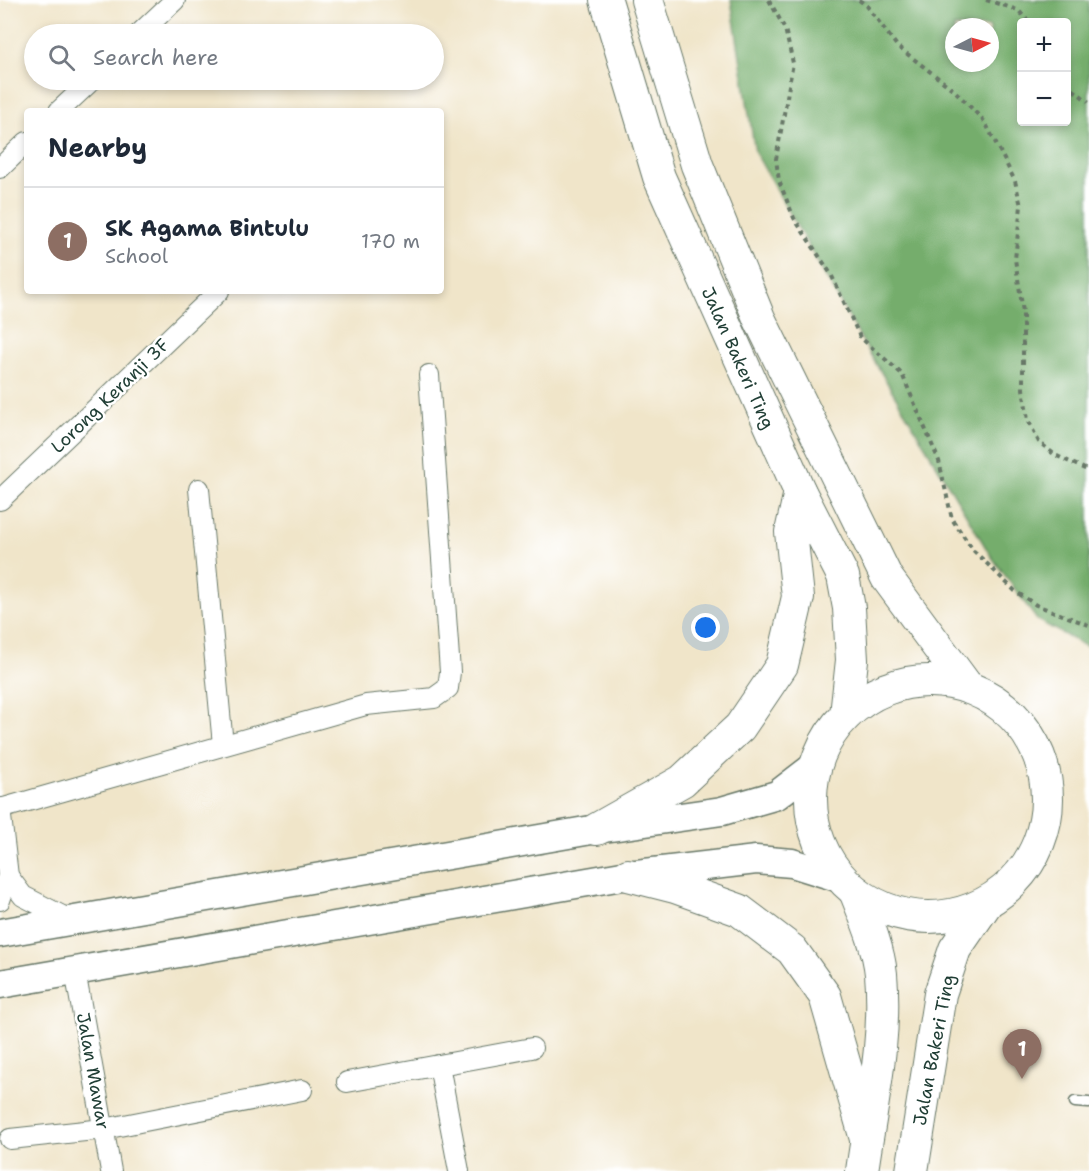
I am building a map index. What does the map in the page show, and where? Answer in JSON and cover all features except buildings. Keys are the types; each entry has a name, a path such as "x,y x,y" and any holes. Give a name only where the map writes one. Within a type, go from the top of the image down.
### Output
{"main road":[{"name":"Jalan Bakeri Ting","path":"606,0 619,51 659,177 800,492 843,576 849,608 852,660 846,715"},
{"name":"Jalan Bakeri Ting","path":"647,0 697,165 759,318 887,578 966,686"},
{"path":"597,829 682,781 740,727 782,665 798,597 790,532 800,492"},
{"path":"0,984 628,875 756,860 792,863 849,885 885,909 918,917 953,915 986,904 1017,879 1038,846 1048,807 1044,768 1028,732 1000,703 966,686 934,680 902,683 872,695 846,715 828,738 816,765 812,795 814,825 825,854 849,885 871,932 881,973 881,1039 862,1171"},
{"path":"0,933 597,829 722,811 777,795 816,765"},
{"path":"628,875 675,887 739,910 792,950 825,996 866,1139"},
{"name":"Jalan Bakeri Ting","path":"912,1171 940,994 955,950 986,904"}],"street":[{"path":"150,24 175,0"},
{"path":"62,108 81,90"},
{"path":"0,168 24,145"},
{"name":"Lorong Keranji 3F","path":"0,500 216,294"},
{"path":"0,900 8,876 0,809 366,705 434,698 448,688 450,672 429,375"},
{"path":"199,489 223,745"},
{"path":"8,876 23,896 70,920"},
{"name":"Jalan Mawar","path":"75,971 111,1171"},
{"path":"347,1082 532,1048"},
{"path":"440,1065 459,1171"},
{"path":"10,1138 104,1129 302,1090"}],"lane":[{"path":"1075,1102 1089,1103"}],"path":[{"path":"769,0 785,29 793,63 776,159 779,181 794,218 831,274 860,337 902,374 939,461 952,519 973,550 1015,591 1036,605 1089,626"},
{"path":"860,0 897,46 955,91 985,122 1015,181 1021,206 1016,259 1023,312 1023,389 1028,420 1039,442 1055,455 1089,471"},
{"path":"986,0 1018,10 1025,18"},
{"path":"1071,88 1089,102"}],"green space":[{"path":"731,0 1089,0 1089,648 1037,620 989,553 860,337 755,152"}],"place":[{"name":"SK Agama Bintulu","path":"1022,1079"}]}
